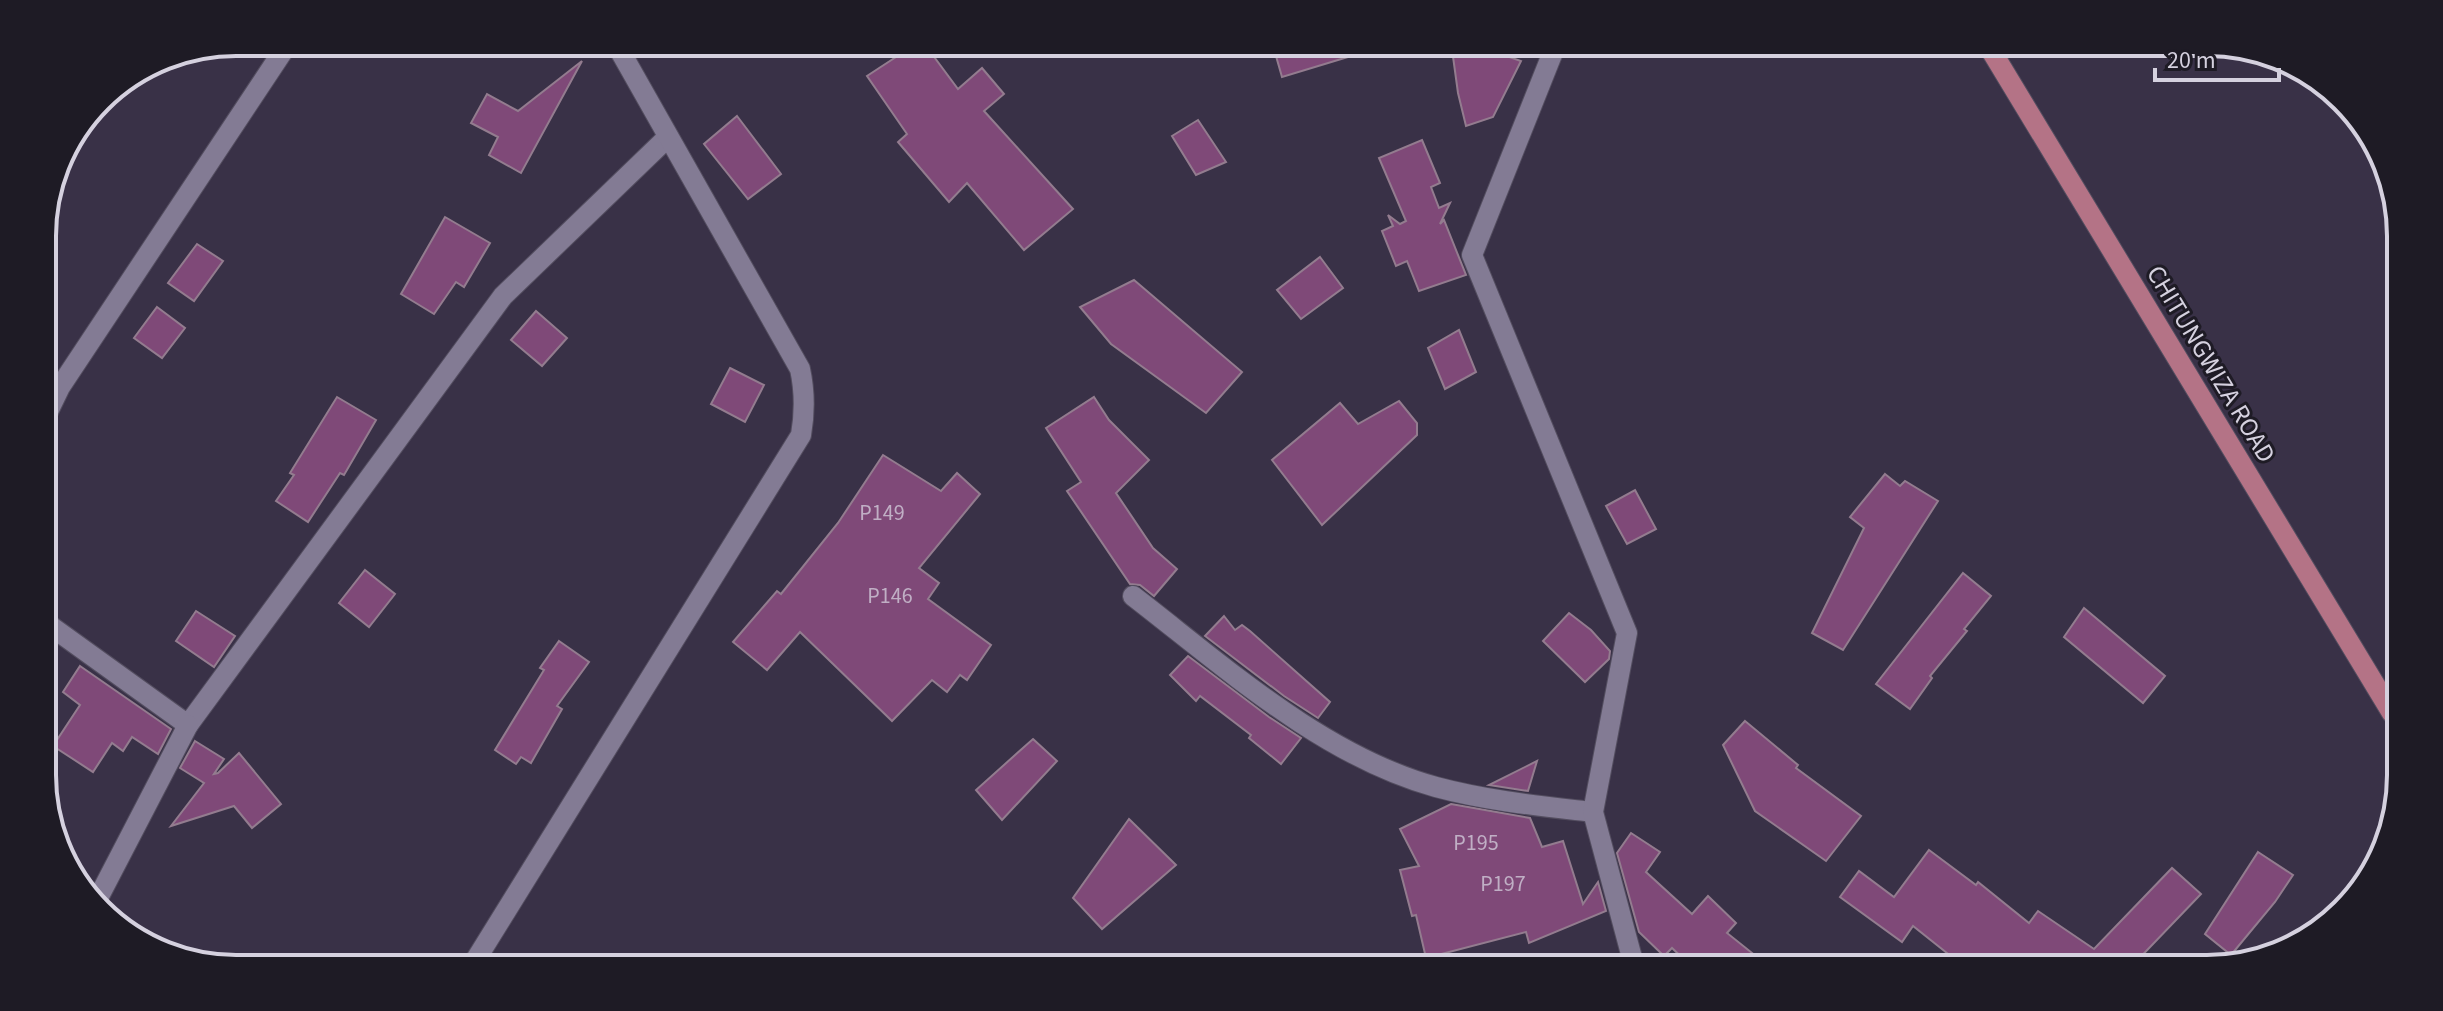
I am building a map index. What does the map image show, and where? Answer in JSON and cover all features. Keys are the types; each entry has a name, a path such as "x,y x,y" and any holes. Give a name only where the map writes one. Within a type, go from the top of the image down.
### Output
{"main road":[{"name":"CHITUNGWIZA ROAD","path":"1994,56 2387,705"}],"street":[{"path":"56,395 280,56"},
{"path":"479,955 801,435 804,392 800,369 623,56"},
{"path":"1551,56 1472,255 1627,633 1593,812 1631,955"},
{"path":"101,894 188,725 503,296 668,137"},
{"path":"1133,596 1267,699 1357,757 1435,787 1508,803 1593,812"},
{"path":"56,630 188,725"}],"building":[{"path":"898,56 933,56 958,89 982,68 1004,94 984,111 1073,209 1024,250 967,183 949,202 898,142 907,134 867,76"},
{"path":"1276,56 1351,56 1282,77"},
{"path":"1453,56 1507,56 1521,61 1493,117 1466,126"},
{"path":"582,61 521,173 489,155 498,137 471,123 487,94 518,111"},
{"path":"737,116 781,174 748,199 704,144"},
{"path":"1198,120 1226,162 1196,175 1172,136"},
{"path":"1422,140 1440,183 1431,187 1439,208 1450,203 1440,224 1444,220 1466,275 1419,291 1407,261 1396,266 1382,231 1393,226 1388,215 1400,224 1406,221 1379,158"},
{"path":"445,217 490,243 464,287 456,282 434,314 401,294"},
{"path":"197,244 223,261 194,301 168,283"},
{"path":"1320,257 1343,288 1301,319 1277,290"},
{"path":"1134,280 1242,372 1206,413 1111,344 1080,307"},
{"path":"157,307 185,328 162,358 134,338"},
{"path":"536,311 567,338 542,366 511,340"},
{"path":"1459,330 1476,372 1445,389 1428,348"},
{"path":"730,368 764,385 745,422 711,404"},
{"path":"337,397 376,420 344,475 340,473 308,522 276,501"},
{"path":"1094,397 1109,420 1149,460 1116,493 1153,548 1177,569 1154,596 1140,585 1130,584 1067,491 1081,482 1046,428"},
{"path":"1399,401 1417,423 1417,435 1322,525 1272,460 1340,403 1358,424"},
{"path":"883,455 941,491 957,473 980,494 919,568 939,583 928,599 991,645 967,680 960,675 947,692 932,680 892,721 800,632 767,670 733,642 777,591 781,594 838,523"},
{"path":"1885,474 1900,486 1905,481 1938,501 1843,650 1812,633 1864,528 1850,517"},
{"path":"1635,490 1656,529 1627,544 1606,506"},
{"path":"365,570 395,594 369,627 339,603"},
{"path":"1963,573 1991,596 1930,676 1932,678 1910,709 1876,684"},
{"path":"2084,608 2165,676 2143,703 2064,637"},
{"path":"196,611 235,636 214,667 176,641"},
{"path":"1569,613 1591,630 1610,651 1609,659 1585,682 1543,641"},
{"path":"1224,616 1235,630 1242,625 1250,631 1330,702 1318,718 1205,636"},
{"path":"559,641 589,662 557,706 562,709 531,763 521,757 516,764 495,750 544,670 540,668"},
{"path":"1188,656 1301,738 1281,764 1249,738 1251,735 1200,696 1196,701 1170,675"},
{"path":"80,666 171,729 158,754 132,737 123,751 112,743 93,772 56,748 56,741 80,705 63,692"},
{"path":"1745,721 1798,765 1796,768 1861,816 1826,861 1755,811 1723,745"},
{"path":"1033,739 1057,761 1002,820 976,790"},
{"path":"195,741 224,759 214,774 239,753 281,804 252,828 234,806 171,826 204,783 180,768"},
{"path":"1537,761 1528,791 1489,785"},
{"path":"1451,804 1530,818 1542,847 1563,841 1583,904 1598,882 1606,911 1529,943 1526,932 1438,955 1425,955 1416,915 1412,916 1400,870 1419,866 1400,829"},
{"path":"1129,819 1176,865 1102,929 1073,898"},
{"path":"1631,833 1660,852 1646,872 1692,914 1708,896 1736,923 1727,933 1754,955 1679,955 1672,948 1663,955 1639,932 1617,853"},
{"path":"1929,850 1976,885 1978,882 2029,923 2038,911 2094,949 2172,868 2201,894 2142,955 1949,955 1913,926 1902,942 1840,897 1859,871 1894,897"},
{"path":"2258,852 2293,875 2232,953 2205,934"}]}
